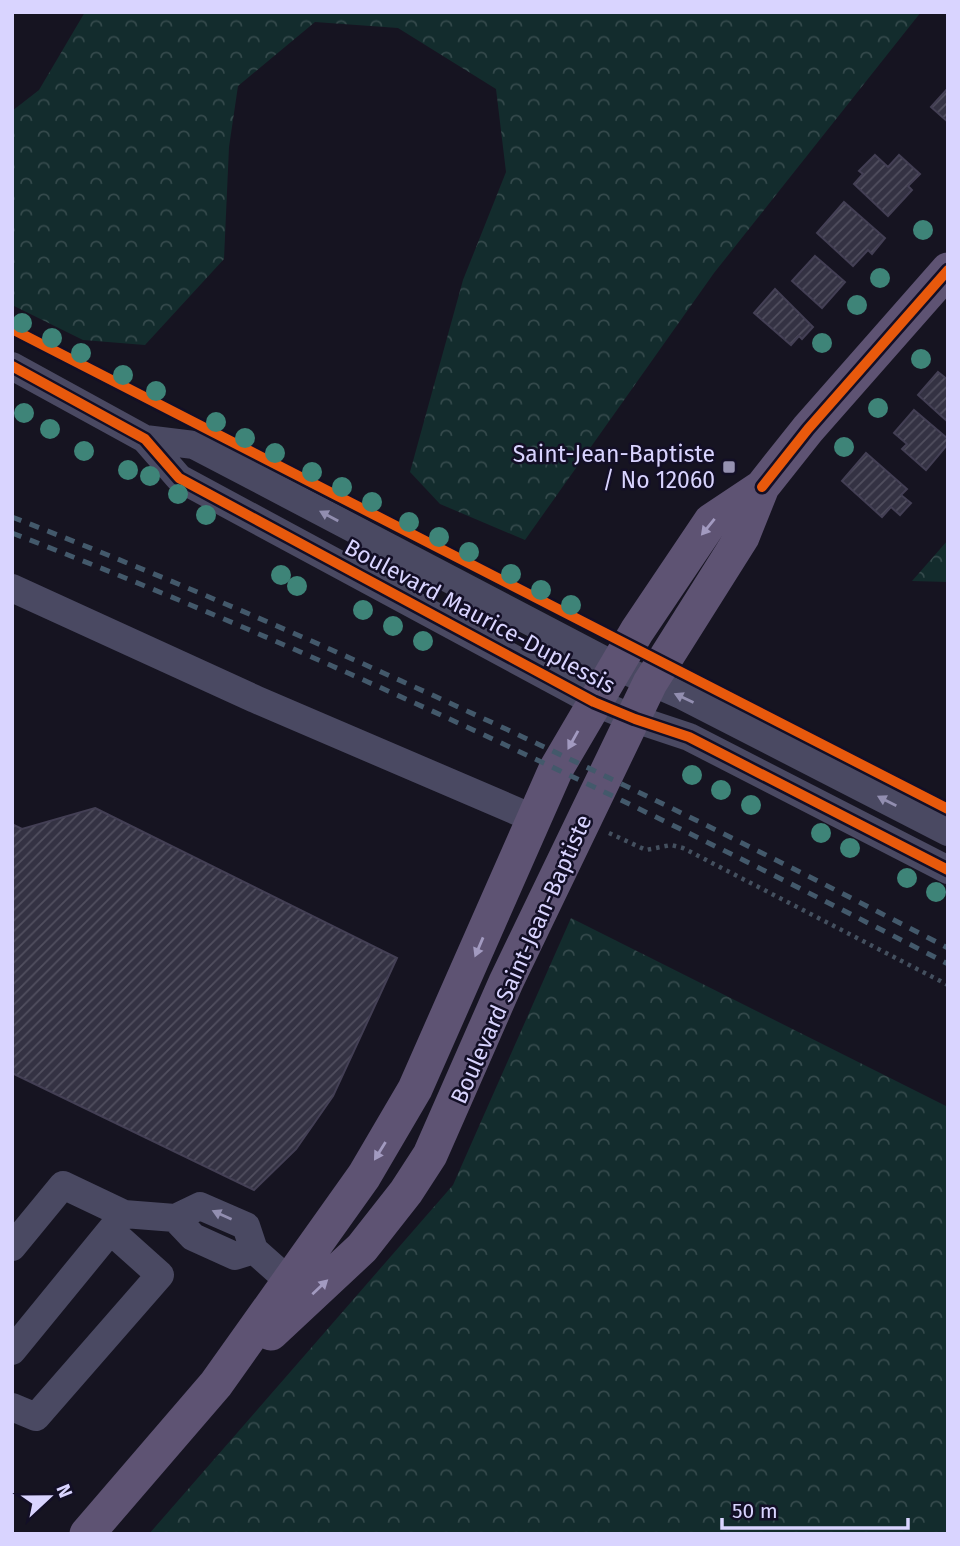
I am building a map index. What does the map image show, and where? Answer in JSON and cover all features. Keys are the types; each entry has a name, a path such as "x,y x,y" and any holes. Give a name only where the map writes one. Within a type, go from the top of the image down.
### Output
{"main road":[{"name":"Boulevard Saint-Jean-Baptiste","path":"216,1384 362,1248 399,1202 430,1155 538,914 635,719 650,683 743,537 762,487 808,429 948,270"},
{"name":"Boulevard Saint-Jean-Baptiste","path":"87,1534 216,1384 365,1176 404,1112 556,769 594,702 711,521 762,487"}],"street":[{"name":"Boulevard Maurice-Duplessis","path":"12,366 145,439 179,478 594,702 689,737 948,870"},
{"name":"Boulevard Maurice-Duplessis","path":"145,439 194,445 615,666 682,696 948,832"},
{"path":"12,588 255,699 535,819"},
{"path":"12,1247 63,1185 118,1223 160,1275 36,1417 12,1407"},
{"path":"12,1351 118,1223 175,1218 200,1206 246,1226 254,1250 290,1282"}],"path":[{"path":"602,830 646,850 671,845 683,848 948,985"}],"green space":[{"path":"85,12 921,12 714,273 525,540 440,504 410,472 463,280 506,172 496,89 398,28 315,22 238,86 229,147 224,259 145,345 83,340 12,305 12,111 39,90"},
{"path":"948,540 948,582 912,581"},
{"path":"571,918 948,1107 948,1534 149,1534 453,1185"}],"building":[{"path":"948,88 948,122 931,107"},
{"path":"875,155 888,167 899,155 920,174 908,186 912,190 888,216 854,184 863,174 859,171"},
{"path":"844,202 885,238 872,254 868,250 853,266 817,233"},
{"path":"815,256 845,282 822,308 792,281"},
{"path":"775,289 813,327 802,339 799,336 791,345 754,313"},
{"path":"938,372 948,380 948,422 918,395"},
{"path":"914,410 948,439 948,444 926,470 902,449 907,444 894,433"},
{"path":"866,453 907,489 901,495 911,503 900,515 891,507 882,517 842,481"},
{"path":"95,808 397,958 333,1096 296,1149 254,1190 12,1073 12,824 22,829"}],"railway":[{"path":"12,517 369,666 718,831 948,948"},
{"path":"12,533 251,630 369,682 718,847 948,964"}],"cycle path":[{"path":"762,487 808,429 948,270"},
{"path":"12,329 948,809"},
{"path":"12,366 145,439 179,478 594,702 689,737 948,870"}],"place":[{"name":"Saint-Jean-Baptiste / No 12060","path":"729,467"}]}
